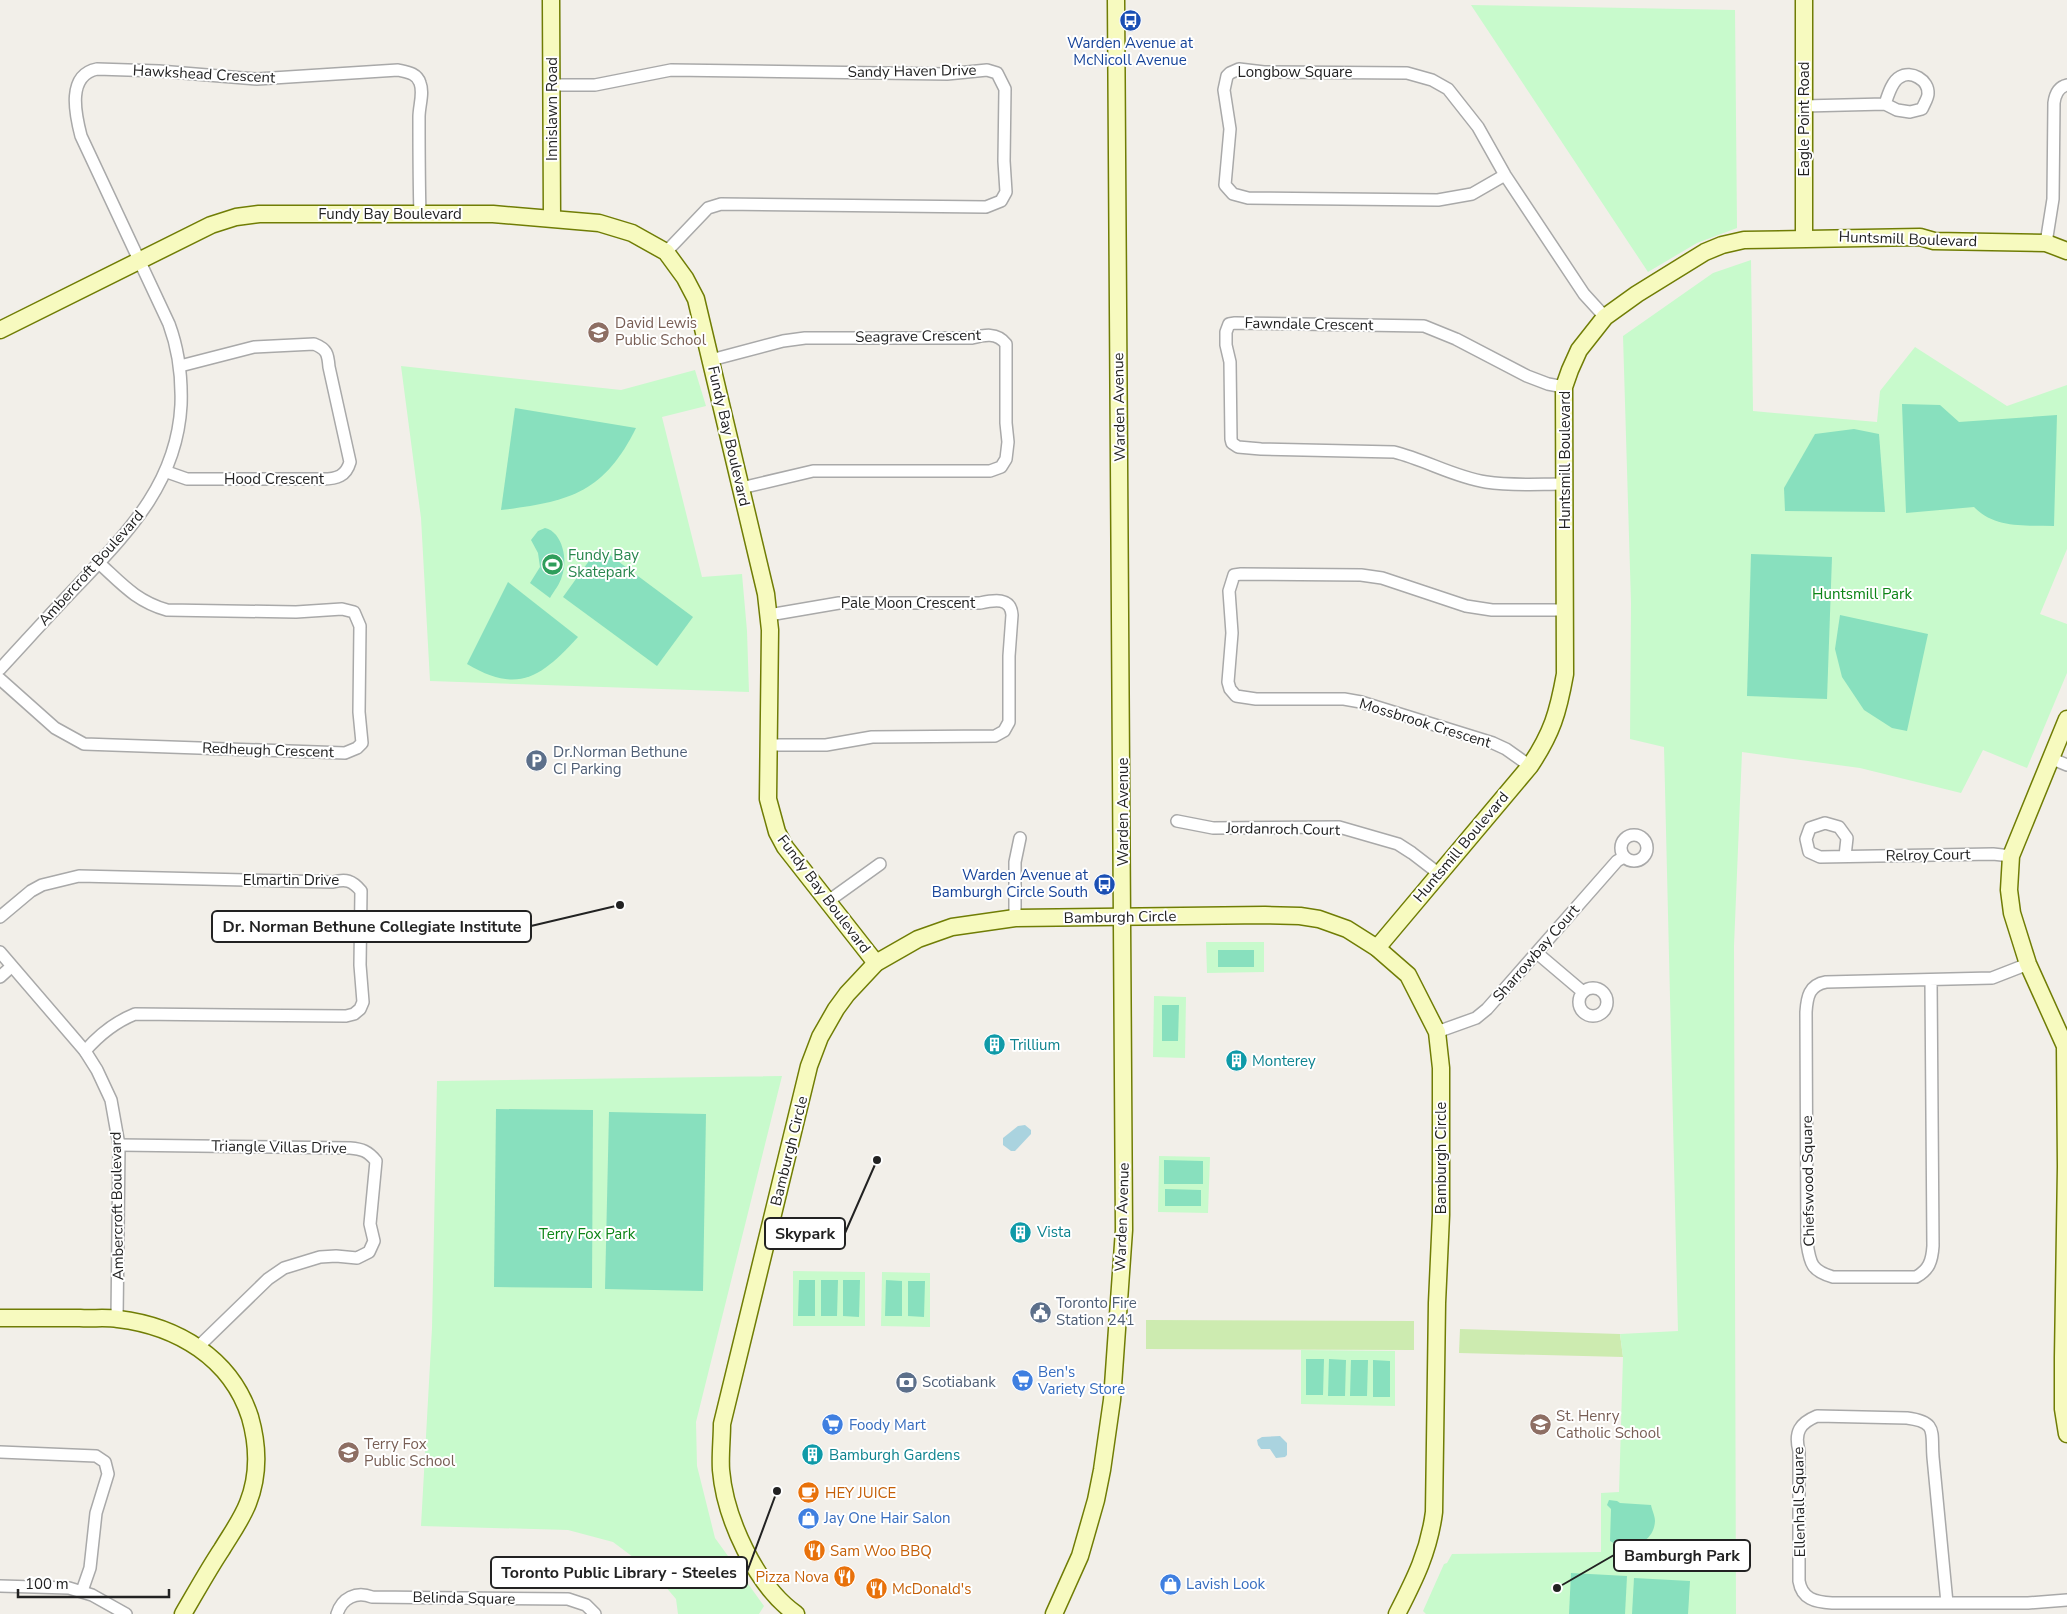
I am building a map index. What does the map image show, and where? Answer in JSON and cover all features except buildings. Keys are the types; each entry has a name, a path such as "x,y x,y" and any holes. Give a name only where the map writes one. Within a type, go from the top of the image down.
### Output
{"street":[{"name":"Innislawn Road","path":"552,0 552,218"},
{"name":"Warden Avenue","path":"1054,1614 1080,1556 1096,1500 1102,1470 1112,1400 1124,1230 1116,0"},
{"name":"Eagle Point Road","path":"1804,0 1804,238"},
{"name":"Longbow Square","path":"1505,175 1472,194 1438,200 1248,198 1233,194 1225,185 1230,129 1225,84 1230,73 1239,69 1264,72 1385,72 1414,74 1448,89 1478,127 1505,175 1584,294 1605,317"},
{"name":"Hawkshead Crescent","path":"139,260 81,136 78,125 77,84 81,77 89,71 148,70 257,79 398,70 415,75 420,81 422,88 419,115 420,214"},
{"name":"Sandy Haven Drive","path":"552,85 595,85 671,70 948,74 988,70 997,73 1005,88 1004,161 1006,192 1001,201 986,207 721,204 708,208 666,252"},
{"path":"2046,243 2054,199 2054,104 2057,92 2061,87 2067,85"},
{"path":"1804,106 1885,104"},
{"name":"Fundy Bay Boulevard","path":"0,330 211,225 236,217 259,214 493,214 552,218 599,223 616,227 644,239 666,252 685,278 696,300 766,594 769,615 768,799 777,832 785,846 827,902 876,963"},
{"name":"Huntsmill Boulevard","path":"1377,948 1438,873 1530,766 1544,746 1559,710 1565,674 1564,387 1583,344 1605,317 1637,294 1706,252 1722,244 1744,240 1920,237 1934,241 2046,243 2067,251"},
{"name":"Ambercroft Boulevard","path":"0,669 99,563 142,512 167,472 174,452 180,421 180,366 169,324 139,260"},
{"name":"Fawndale Crescent","path":"1563,484 1486,482 1456,475 1411,456 1394,452 1238,447 1232,443 1231,438 1230,362 1226,344 1226,332 1229,324 1235,323 1424,326 1456,338 1527,376 1548,384 1564,387"},
{"name":"Seagrave Crescent","path":"710,360 783,341 823,336 972,338 989,335 996,336 1006,344 1006,423 1008,442 1006,459 1001,467 990,471 813,471 741,488"},
{"name":"Hood Crescent","path":"167,472 187,479 323,480 335,479 343,475 348,469 350,462 327,352 323,348 314,344 254,347 180,366"},
{"name":"Redheugh Crescent","path":"0,679 55,728 84,744 346,753 358,748 362,743 359,712 360,626 354,612 342,609 296,612 167,610 149,605 130,593 99,563"},
{"name":"Mossbrook Crescent","path":"1530,766 1511,752 1493,743 1361,702 1344,699 1256,699 1236,696 1228,682 1232,633 1229,591 1234,575 1241,574 1361,575 1382,578 1466,606 1492,610 1565,610"},
{"name":"Pale Moon Crescent","path":"768,745 826,746 872,738 995,736 1004,731 1009,722 1009,656 1012,615 1008,605 997,599 980,603 839,603 769,615"},
{"path":"2067,719 2011,856 2009,890 2012,913 2028,964 2066,1046 2063,1409 2067,1434"},
{"path":"2050,758 2067,765"},
{"name":"Jordanroch Court","path":"1177,821 1213,828 1339,827 1398,844 1438,873"},
{"path":"1015,918 1015,862 1020,838"},
{"name":"Relroy Court","path":"1845,856 1993,854 2011,856"},
{"name":"Sharrowbay Court","path":"1437,1032 1483,1014 1617,861 1624,857"},
{"path":"827,902 880,864"},
{"name":"Elmartin Drive","path":"0,917 31,891 42,885 79,876 332,882 344,880 353,882 361,891 360,965 363,1002 360,1009 354,1014 346,1016 135,1014 121,1020 95,1040 85,1051"},
{"name":"Bamburgh Circle","path":"788,1612 745,1553 728,1501 721,1471 722,1424 809,1066 820,1037 847,994 876,963 918,939 952,927 1015,918 1300,916 1319,919 1347,929 1377,948 1408,975 1437,1032 1441,1068 1441,1215 1437,1303 1434,1512 1431,1537 1422,1565 1397,1614"},
{"name":"Ambercroft Boulevard","path":"0,952 85,1051 97,1070 111,1100 118,1145 117,1319"},
{"path":"1537,953 1583,992"},
{"name":"Chiefswood Square","path":"1931,980 1933,1246 1930,1265 1924,1273 1916,1277 1833,1277 1816,1270 1812,1265 1807,1243 1807,997 1816,985 1826,982 1992,978 2028,964"},
{"path":"0,977 12,967"},
{"name":"Triangle Villas Drive","path":"118,1145 360,1148 369,1152 376,1161 370,1224 374,1241 369,1252 357,1258 336,1256 320,1258 284,1268 268,1279 198,1347"},
{"path":"0,1318 117,1319 165,1332 198,1347 223,1368 244,1399 255,1439 256,1466 252,1489 240,1518 183,1614"},
{"name":"Ellenhall Square","path":"1947,1603 1932,1457 1934,1439 1932,1431 1927,1424 1920,1419 1907,1418 1817,1416 1805,1421 1798,1434 1797,1444 1799,1451 1799,1581 1800,1588 1805,1596 1816,1602 1947,1603 2028,1603 2067,1600"},
{"path":"0,1452 96,1456 107,1465 108,1474 96,1513 90,1568 82,1591"},
{"path":"0,1586 57,1587 82,1591 126,1614"},
{"name":"Belinda Square","path":"337,1614 345,1600 361,1594 372,1597 568,1598 586,1605 595,1614"}],"green space":[{"path":"1471,5 1735,10 1737,228 1697,243 1648,272"},
{"name":"Huntsmill Park","path":"1751,260 1753,411 1877,422 1880,391 1915,347 2007,406 2067,385 2067,549 2040,614 2067,624 2067,673 2027,768 1983,750 1961,793 1860,768 1742,752 1734,946 1736,1614 1426,1614 1423,1611 1444,1564 1447,1563 1452,1554 1601,1552 1601,1493 1619,1492 1623,1357 1620,1334 1678,1331 1664,747 1630,739 1631,603 1623,336 1713,273"},
{"path":"401,366 621,390 695,370 706,406 662,417 702,577 742,574 747,631 749,692 430,681 421,518"},
{"path":"1902,404 1940,405 1959,422 2057,415 2054,526 2001,522 1982,514 1974,507 1906,513"},
{"path":"515,408 636,428 624,450 611,467 582,490 565,498 546,503 501,510"},
{"path":"1854,429 1879,434 1885,512 1785,511 1784,488 1815,434"},
{"name":"Fundy Bay Skatepark","path":"545,528 556,535 564,555 564,570 550,598 530,583 540,567 538,553 531,540 538,531"},
{"path":"599,547 693,617 657,666 563,597"},
{"path":"1751,554 1832,557 1827,699 1747,696"},
{"path":"508,582 578,637 565,651 541,671 528,677 515,679 501,678 485,673 467,664"},
{"path":"1840,615 1928,634 1907,731 1892,728 1864,710 1842,677 1835,649"},
{"path":"1206,942 1264,942 1264,972 1207,973"},
{"path":"1218,950 1254,950 1254,967 1218,967"},
{"path":"1154,996 1186,997 1185,1058 1153,1057"},
{"path":"1162,1005 1179,1005 1178,1041 1162,1041"},
{"name":"Terry Fox Park","path":"782,1076 696,1422 697,1466 715,1538 764,1606 759,1614 678,1614 676,1599 653,1572 613,1542 568,1530 421,1526 432,1328 437,1081"},
{"path":"496,1109 593,1110 592,1288 494,1287"},
{"path":"609,1112 706,1114 703,1291 605,1289"},
{"path":"1159,1156 1210,1157 1208,1213 1158,1212"},
{"path":"1164,1160 1203,1161 1203,1184 1164,1184"},
{"path":"1165,1189 1201,1190 1201,1206 1165,1206"},
{"path":"793,1271 865,1272 865,1326 793,1326"},
{"path":"882,1272 930,1273 930,1327 881,1326"},
{"path":"799,1280 815,1280 815,1316 798,1316"},
{"path":"821,1280 838,1280 837,1316 821,1316"},
{"path":"843,1280 860,1280 859,1317 843,1316"},
{"path":"886,1280 902,1281 902,1316 885,1316"},
{"path":"908,1281 925,1281 924,1317 908,1316"},
{"path":"1146,1320 1414,1321 1414,1350 1146,1349"},
{"path":"1460,1329 1620,1334 1623,1357 1459,1353"},
{"path":"1301,1350 1395,1351 1395,1406 1301,1404"},
{"path":"1306,1359 1324,1359 1323,1395 1306,1395"},
{"path":"1329,1359 1346,1360 1345,1396 1328,1396"},
{"path":"1351,1360 1368,1360 1367,1396 1350,1396"},
{"path":"1373,1360 1390,1361 1390,1397 1373,1397"},
{"path":"1609,1500 1620,1503 1651,1505 1655,1521 1654,1529 1650,1535 1639,1544 1632,1546 1624,1546 1610,1541 1611,1509 1607,1505"},
{"path":"1571,1573 1627,1576 1625,1614 1569,1614"},
{"path":"1634,1578 1690,1581 1688,1614 1632,1614"}],"water":[{"path":"1025,1125 1031,1130 1031,1134 1015,1151 1011,1151 1003,1145 1003,1138 1018,1126"},
{"path":"1280,1436 1287,1443 1287,1455 1285,1457 1276,1458 1270,1449 1261,1449 1258,1445 1257,1440 1262,1437"}],"place":[{"name":"Warden Avenue at McNicoll Avenue","path":"1130,20"},
{"name":"David Lewis Public School","path":"599,332"},
{"name":"Fundy Bay Skatepark","path":"552,564"},
{"name":"Dr.Norman Bethune CI Parking","path":"537,761"},
{"name":"Warden Avenue at Bamburgh Circle South","path":"1104,884"},
{"name":"Dr. Norman Bethune Collegiate Institute","path":"620,905"},
{"name":"Trillium","path":"994,1045"},
{"name":"Monterey","path":"1236,1061"},
{"name":"Skypark","path":"877,1160"},
{"name":"Vista","path":"1021,1232"},
{"name":"Toronto Fire Station 241","path":"1040,1312"},
{"name":"Ben's Variety Store","path":"1022,1381"},
{"name":"Scotiabank","path":"906,1382"},
{"name":"Foody Mart","path":"833,1425"},
{"name":"St. Henry Catholic School","path":"1540,1425"},
{"name":"Terry Fox Public School","path":"348,1453"},
{"name":"Bamburgh Gardens","path":"813,1455"},
{"name":"Toronto Public Library - Steeles","path":"777,1491"},
{"name":"HEY JUICE","path":"809,1493"},
{"name":"Jay One Hair Salon","path":"808,1518"},
{"name":"Sam Woo BBQ","path":"814,1551"},
{"name":"Pizza Nova","path":"845,1577"},
{"name":"Lavish Look","path":"1170,1584"},
{"name":"Bamburgh Park","path":"1557,1588"},
{"name":"McDonald's","path":"876,1589"}]}
